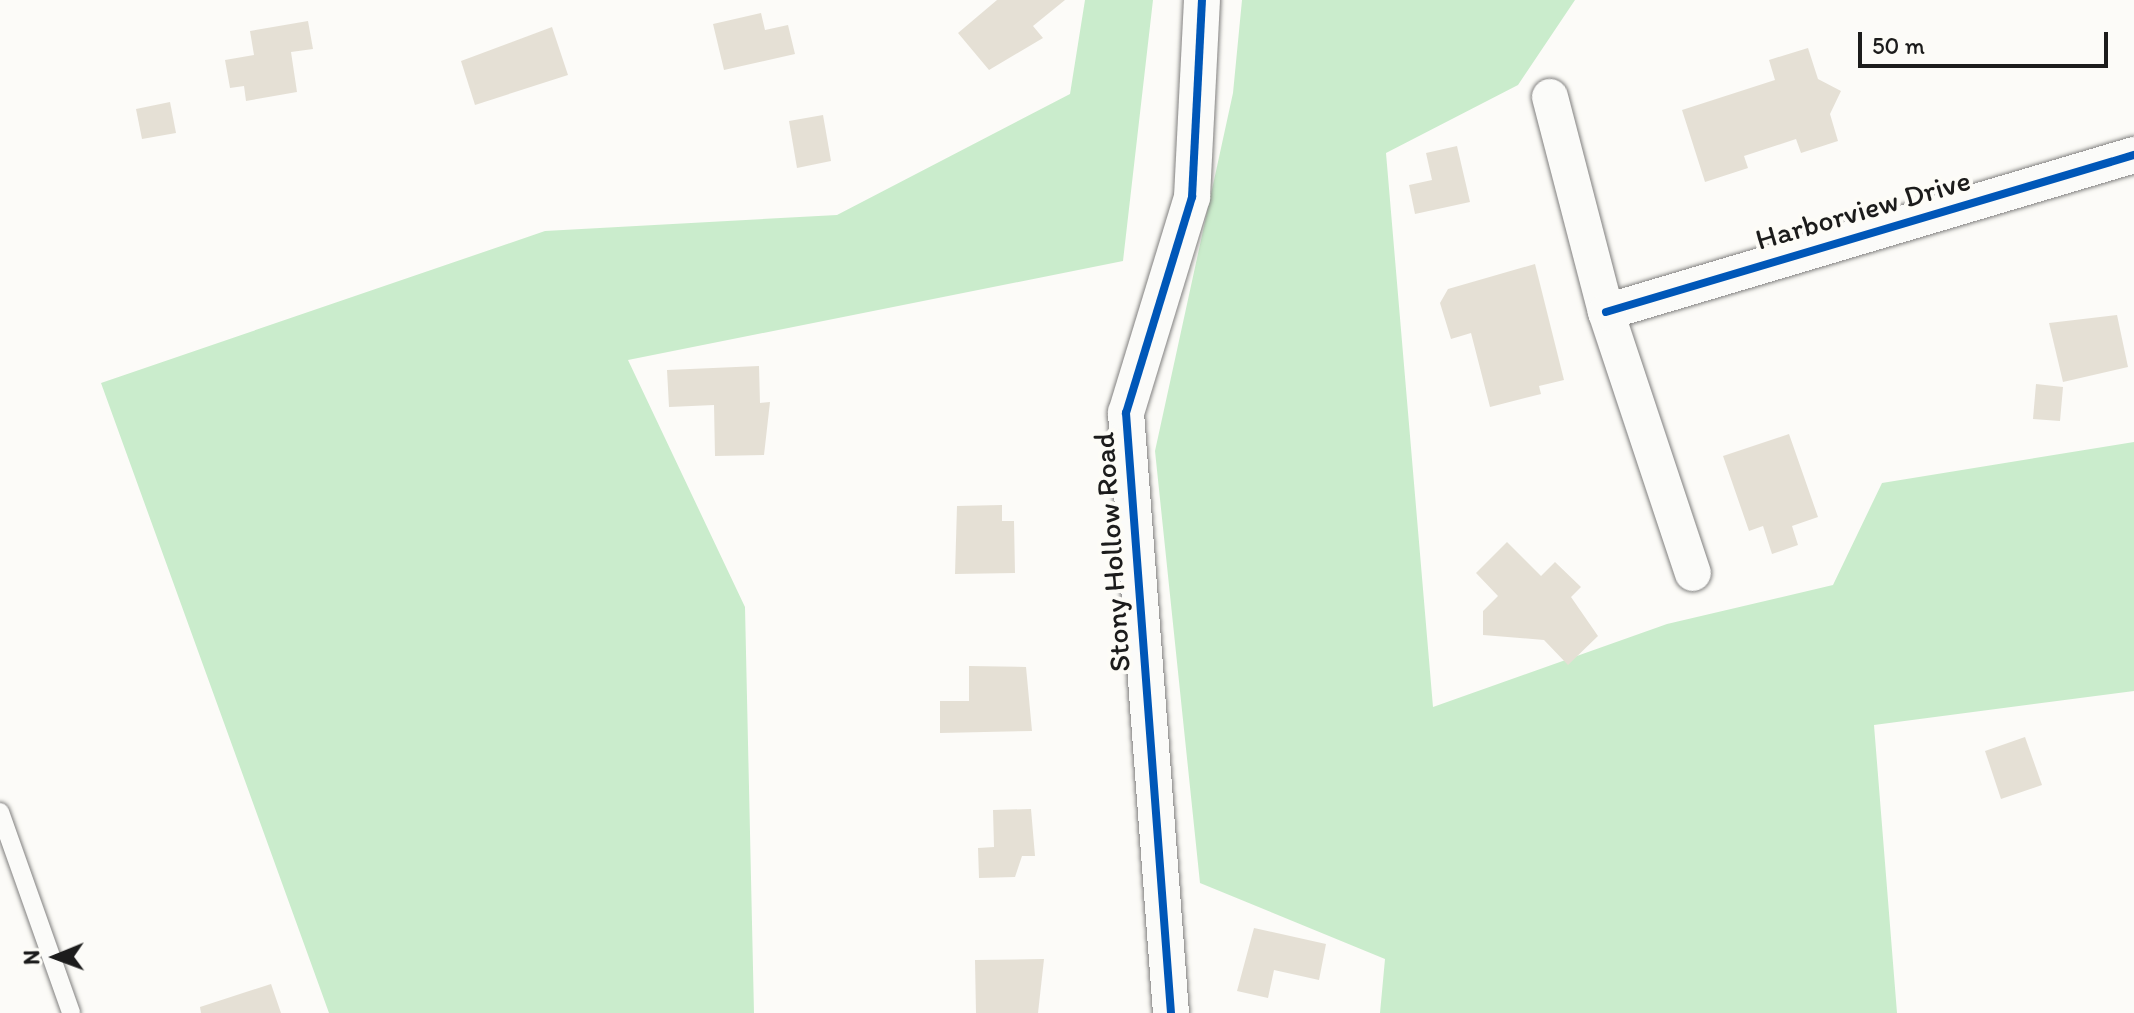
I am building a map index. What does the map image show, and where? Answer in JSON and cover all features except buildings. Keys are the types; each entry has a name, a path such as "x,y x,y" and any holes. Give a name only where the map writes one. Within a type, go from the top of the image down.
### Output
{"street":[{"name":"Stony Hollow Road","path":"1171,1013 1126,413 1192,197 1202,0"},
{"path":"1550,97 1606,312 1693,573"},
{"name":"Harborview Drive","path":"1606,312 2134,155"}],"lane":[{"path":"0,812 71,1013"}],"green space":[{"path":"1085,0 1153,0 1123,261 628,360 745,607 754,1013 329,1013 101,383 545,231 837,215 1070,94"},
{"path":"1242,0 1575,0 1518,85 1386,153 1433,707 1667,624 1833,585 1882,483 2134,442 2134,691 1874,725 1897,1013 1380,1013 1385,959 1200,883 1155,451 1233,93"}],"cycle path":[{"path":"1171,1013 1126,413 1192,197 1202,0"},
{"path":"1606,312 2134,155"}]}
